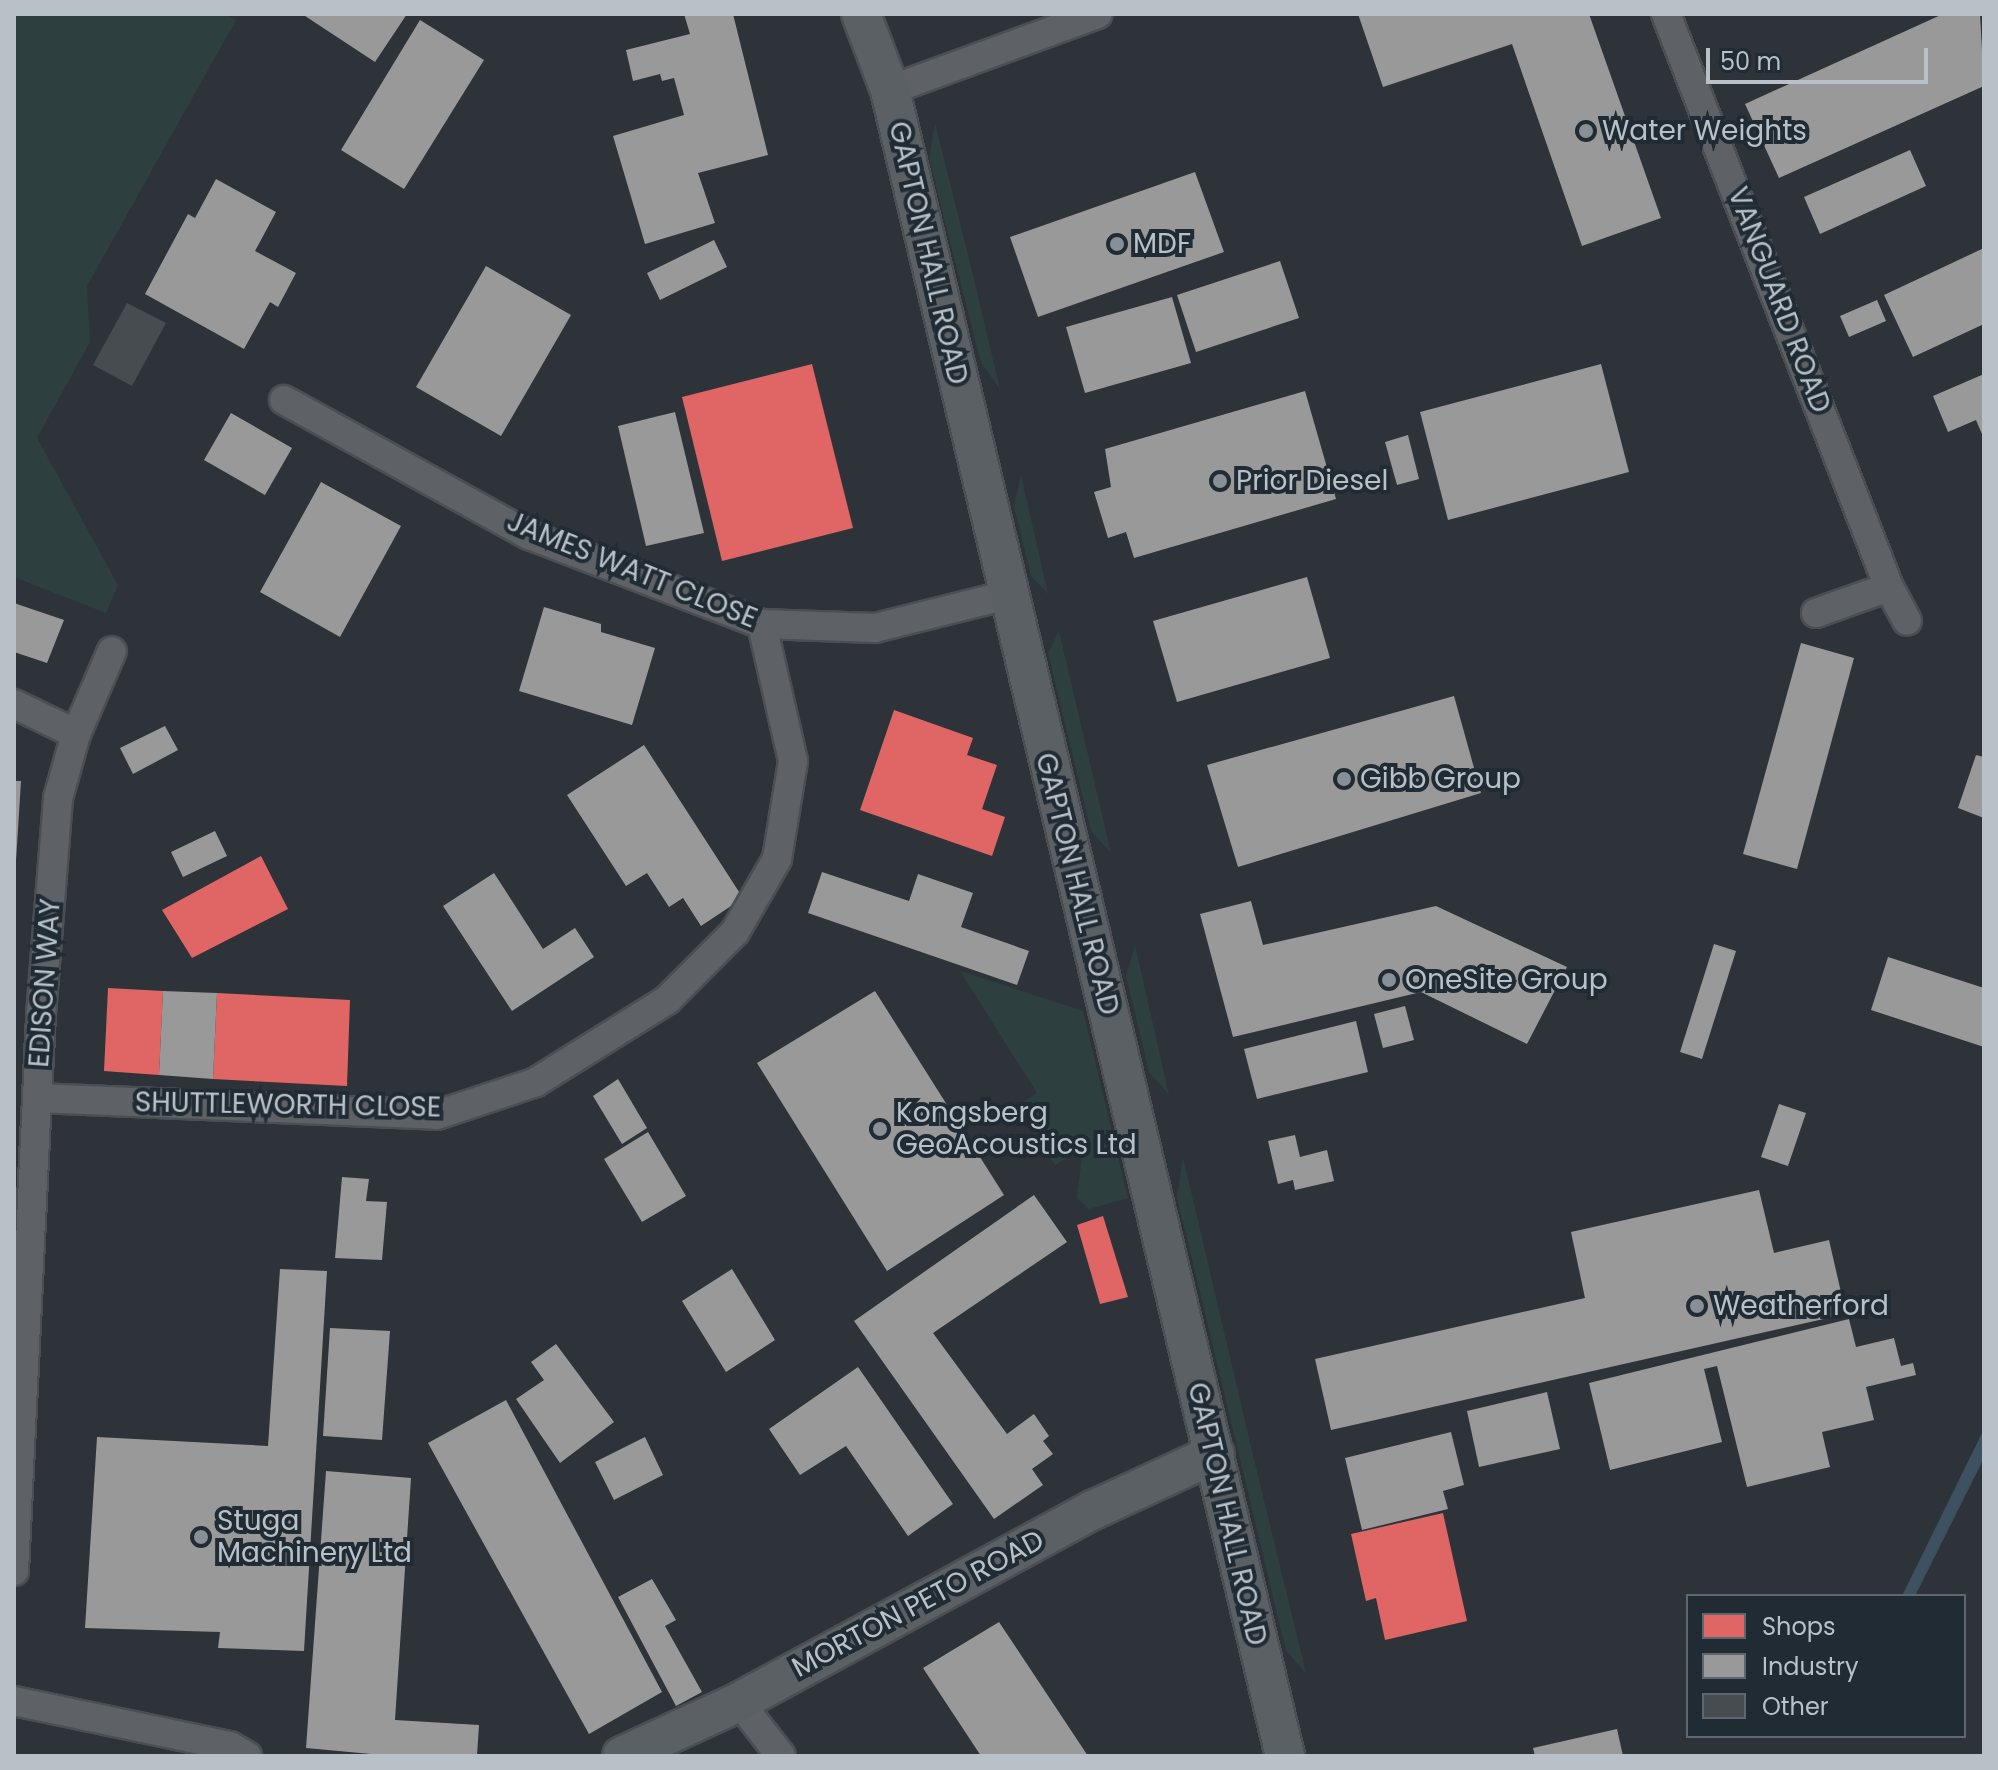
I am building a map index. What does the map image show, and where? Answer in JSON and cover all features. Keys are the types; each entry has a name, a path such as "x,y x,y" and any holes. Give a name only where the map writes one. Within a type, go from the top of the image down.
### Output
{"street":[{"name":"GAPTON HALL ROAD","path":"861,14 890,90 1007,595 1285,1756"},
{"path":"890,90 1098,14"},
{"name":"VANGUARD ROAD","path":"1666,14 1889,587 1907,621"},
{"name":"JAMES WATT CLOSE","path":"284,400 529,535 762,624 875,628 1007,595"},
{"path":"1816,613 1889,587"},
{"name":"SHUTTLEWORTH CLOSE","path":"37,1098 437,1115 536,1082 667,1000 735,932 777,859 793,761 762,624"},
{"name":"EDISON WAY","path":"14,1571 37,1098 58,798 76,734 112,651"},
{"path":"14,704 76,734"},
{"name":"MORTON PETO ROAD","path":"622,1756 739,1702 1093,1510 1215,1454"},
{"path":"14,1701 230,1746 247,1756"},
{"path":"739,1702 781,1756"}],"shaded area":[{"path":"14,14 224,14 236,20 87,286 90,342 37,438 118,585 106,613 14,577"},
{"path":"935,123 1000,389 981,363 929,159"},
{"path":"1021,475 1048,594 1031,576 1014,506"},
{"path":"1059,631 1111,853 1091,831 1048,653"},
{"path":"1135,945 1169,1095 1149,1072 1126,976"},
{"path":"960,971 1083,1011 1128,1198 1089,1209 1077,1198 1083,1148 1055,1165 1016,1107 1037,1093"},
{"path":"1183,1157 1306,1673 1286,1651 1177,1197"}],"water":[{"path":"1984,1429 1984,1458 1916,1594 1903,1594"}],"building: Shops":[{"path":"812,364 853,528 722,561 682,397"},
{"path":"894,710 973,738 967,755 997,765 982,809 1005,817 992,856 860,810"},
{"path":"261,856 288,909 192,958 162,910"},
{"path":"108,988 163,991 159,1075 104,1071"},
{"path":"217,993 350,1000 347,1086 213,1079"},
{"path":"1103,1216 1128,1297 1100,1304 1077,1225"},
{"path":"1443,1513 1467,1621 1385,1640 1376,1598 1366,1601 1351,1534"}],"building: Industry":[{"path":"302,14 407,14 375,62"},
{"path":"684,14 733,14 768,155 698,173 715,223 645,244 613,136 684,115 674,78 662,81 660,74 633,81 626,50 690,34"},
{"name":"Water Weights","path":"1358,14 1589,14 1661,218 1582,246 1512,44 1383,87"},
{"path":"1943,14 1980,14 1984,86 1779,178 1745,104"},
{"path":"420,20 484,60 404,189 341,150"},
{"path":"1910,150 1926,186 1820,234 1804,197"},
{"name":"MDF","path":"1195,172 1224,252 1038,317 1010,237"},
{"path":"216,179 276,212 255,251 296,273 278,307 270,302 244,349 145,294 188,214 195,218"},
{"path":"714,240 727,267 660,300 647,273"},
{"path":"1984,248 1984,324 1913,357 1884,295"},
{"path":"1280,261 1299,318 1196,352 1177,295"},
{"path":"486,266 571,315 501,436 416,387"},
{"path":"1172,297 1191,363 1085,393 1066,327"},
{"path":"1877,300 1886,321 1849,337 1840,316"},
{"name":"Prior Diesel","path":"1601,364 1629,472 1448,520 1420,412"},
{"path":"1984,374 1984,439 1976,420 1948,432 1933,396"},
{"name":"Prior Diesel","path":"1305,391 1336,499 1134,558 1126,532 1108,538 1094,492 1111,487 1105,449"},
{"path":"675,412 704,533 646,546 618,426"},
{"path":"231,413 292,448 265,495 204,460"},
{"path":"1408,435 1419,479 1397,485 1385,442"},
{"path":"321,482 401,526 340,637 260,592"},
{"path":"1307,577 1330,658 1177,702 1153,621"},
{"path":"14,603 64,620 47,663 14,652"},
{"path":"544,607 601,624 601,632 655,648 632,725 519,691"},
{"path":"1801,643 1854,658 1797,869 1743,854"},
{"name":"Gibb Group","path":"1454,696 1481,793 1238,867 1207,765"},
{"path":"165,726 178,750 133,774 120,748"},
{"path":"644,745 743,898 701,926 683,898 669,907 647,873 626,886 567,795"},
{"path":"1976,755 1984,757 1984,818 1958,808"},
{"path":"14,781 21,781 16,861 14,861"},
{"path":"215,831 227,856 183,877 171,852"},
{"path":"822,872 909,901 918,874 973,893 961,927 1029,951 1017,985 808,913"},
{"path":"494,873 543,949 575,928 594,957 512,1011 443,906"},
{"name":"OneSite Group","path":"1251,901 1263,945 1436,906 1567,967 1527,1044 1421,992 1233,1037 1200,914"},
{"path":"1714,944 1736,951 1702,1059 1680,1052"},
{"path":"1888,957 1984,988 1984,1047 1871,1010"},
{"path":"163,991 217,993 213,1079 159,1075"},
{"name":"Kongsberg GeoAcoustics Ltd","path":"875,991 1004,1195 887,1271 757,1063"},
{"path":"1405,1006 1414,1040 1383,1048 1374,1014"},
{"path":"1356,1021 1368,1072 1257,1099 1244,1049"},
{"path":"618,1079 647,1128 622,1144 593,1096"},
{"path":"1779,1104 1806,1113 1788,1166 1761,1157"},
{"path":"648,1132 686,1196 642,1222 604,1159"},
{"path":"1295,1135 1300,1157 1327,1150 1334,1181 1295,1190 1293,1180 1278,1184 1268,1141"},
{"path":"342,1177 369,1179 366,1201 387,1202 382,1260 335,1258"},
{"name":"Weatherford","path":"1759,1190 1774,1253 1829,1240 1846,1314 1331,1430 1315,1359 1585,1298 1571,1232"},
{"path":"1034,1195 1067,1242 933,1333 1007,1434 1034,1414 1049,1436 1043,1441 1053,1454 1032,1469 1043,1485 994,1519 854,1321"},
{"name":"Stuga Machinery Ltd","path":"280,1269 327,1271 304,1651 218,1648 220,1632 85,1628 97,1437 268,1446"},
{"path":"732,1269 775,1340 726,1372 682,1301"},
{"path":"1849,1319 1856,1347 1894,1338 1901,1366 1913,1363 1916,1375 1866,1387 1874,1420 1822,1432 1830,1467 1747,1487 1717,1366 1704,1369 1722,1442 1610,1470 1589,1383"},
{"path":"330,1328 390,1331 382,1440 323,1436"},
{"path":"556,1344 614,1422 560,1463 516,1399 544,1380 531,1362"},
{"path":"858,1367 953,1504 908,1536 846,1446 800,1475 769,1429"},
{"path":"1547,1392 1560,1449 1479,1467 1467,1411"},
{"path":"506,1400 662,1692 589,1734 428,1443"},
{"path":"1451,1432 1464,1485 1443,1491 1448,1509 1362,1530 1345,1458"},
{"path":"645,1437 663,1475 614,1500 595,1462"},
{"path":"326,1471 411,1478 395,1720 479,1725 477,1756 393,1756 306,1748"},
{"path":"652,1579 676,1620 665,1626 702,1692 676,1706 618,1597"},
{"path":"999,1622 1088,1756 981,1756 923,1668"},
{"path":"1617,1729 1623,1756 1535,1756 1533,1748"}],"building: Other":[{"path":"127,303 166,323 132,386 93,365"}],"place":[{"name":"Water Weights","path":"1586,131"},
{"name":"MDF","path":"1117,244"},
{"name":"Prior Diesel","path":"1220,481"},
{"name":"Gibb Group","path":"1344,779"},
{"name":"OneSite Group","path":"1389,980"},
{"name":"Kongsberg GeoAcoustics Ltd","path":"880,1129"},
{"name":"Weatherford","path":"1697,1306"},
{"name":"Stuga Machinery Ltd","path":"201,1537"}]}
